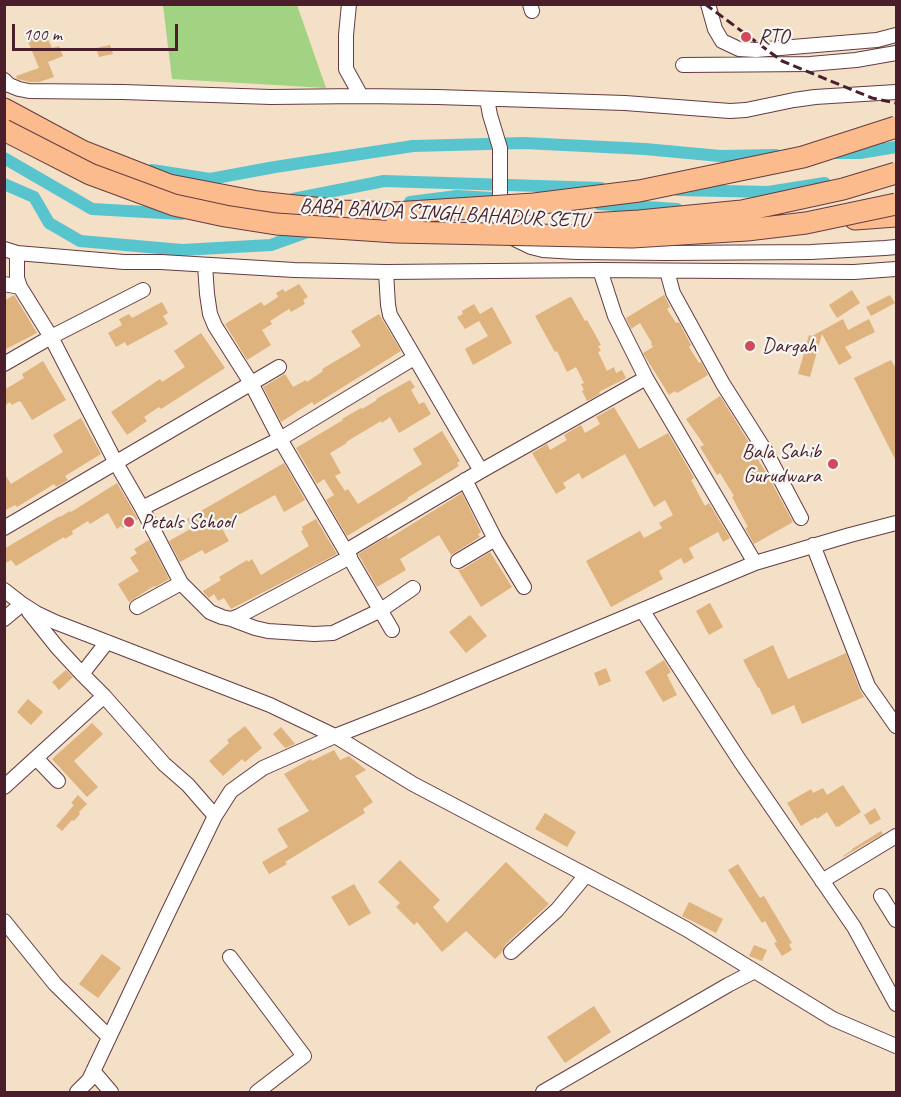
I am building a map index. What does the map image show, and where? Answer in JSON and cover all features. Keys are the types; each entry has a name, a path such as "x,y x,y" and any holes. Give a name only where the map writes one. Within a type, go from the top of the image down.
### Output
{"highway":[{"name":"BABA BANDA SINGH BAHADUR SETU","path":"4,109 82,151 169,185 258,202 342,212 585,224 639,221 742,211 843,189 897,173"},
{"path":"394,213 534,204 639,191 803,157 897,127"},
{"name":"BABA BANDA SINGH BAHADUR SETU","path":"4,130 90,174 174,205 276,224 396,232 632,237 747,230 806,223 897,204"},
{"path":"806,223 897,216"}],"street":[{"path":"349,4 346,69 362,96"},
{"path":"708,4 715,30 722,41 739,49 756,50 877,40 897,35"},
{"path":"683,65 810,64 856,60 897,53"},
{"path":"4,80 9,85 29,91 487,99 625,103 730,111 815,97 897,92"},
{"path":"487,99 500,148 500,232 537,249 667,253 811,252 897,247"},
{"path":"537,249 539,271"},
{"path":"413,588 381,610 333,633 267,631 210,612 181,583 51,337 20,287 11,251 124,262 386,272 600,270 854,272 897,269"},
{"path":"205,264 210,314 215,326 251,383 280,439 392,630"},
{"path":"600,270 615,316 646,378 755,563"},
{"path":"667,271 673,293 723,384 766,452 801,518"},
{"path":"386,272 390,315 481,471"},
{"path":"4,284 20,287"},
{"path":"4,364 143,290"},
{"path":"142,508 280,439 414,358"},
{"path":"4,528 279,367"},
{"path":"231,618 239,616 348,554 465,480 646,378"},
{"path":"465,480 495,539 524,587"},
{"path":"77,1092 89,1080 215,816 231,791 263,768 335,736 755,563 813,545 897,524"},
{"path":"458,561 495,539"},
{"path":"813,545 868,686 897,726"},
{"path":"137,607 181,583"},
{"path":"4,590 21,604 46,618 270,705 335,736 412,784 686,929 833,1020 897,1046"},
{"path":"4,619 21,604"},
{"path":"21,604 57,647 164,764 188,785 215,816"},
{"path":"642,610 740,761 854,927 897,1004"},
{"path":"82,674 107,642"},
{"path":"4,787 104,696"},
{"path":"36,758 58,781"},
{"path":"822,881 895,841"},
{"path":"511,952 557,910 586,875"},
{"path":"881,896 897,920"},
{"path":"4,921 55,984 109,1037"},
{"path":"230,957 304,1056 257,1092"},
{"path":"543,1092 753,972"},
{"path":"93,1071 111,1092"}],"green space":[{"path":"163,5 297,5 326,88 172,79"}],"building":[{"path":"44,31 52,48 59,46 63,56 48,62 54,77 39,82 17,79 16,76 39,68 27,39"},
{"path":"110,45 113,54 99,57 96,48"},
{"path":"299,284 308,297 303,300 305,304 291,312 289,309 270,321 272,324 262,330 271,345 247,360 225,324 261,302 264,306 278,297 276,293 283,289 285,292"},
{"path":"852,290 860,303 837,318 829,305"},
{"path":"14,295 37,333 4,350 4,301"},
{"path":"664,295 670,307 667,309 676,323 679,322 691,345 689,347 708,375 677,393 675,391 669,395 643,353 653,347 652,343 640,323 631,329 626,318"},
{"path":"890,295 895,303 871,316 866,307"},
{"path":"570,297 585,321 587,320 601,345 598,346 601,351 598,352 607,371 614,367 616,373 622,370 626,378 587,401 582,391 584,390 581,384 584,383 576,367 567,372 535,316"},
{"path":"162,302 168,313 163,316 168,324 127,346 125,342 116,347 108,333 122,325 119,319 129,314 132,318"},
{"path":"474,304 480,314 492,307 512,343 473,365 465,349 488,336 479,321 465,329 457,317"},
{"path":"379,314 401,351 314,405 312,402 281,422 263,387 285,374 293,387 306,380 307,382 323,371 322,369 361,346 351,331"},
{"path":"843,319 848,330 869,319 875,332 845,347 852,358 839,365 822,334 810,377 798,374 809,335 812,336"},
{"path":"201,333 225,368 161,409 159,407 144,417 147,421 127,435 111,412 160,379 162,382 185,367 174,351"},
{"path":"891,360 897,370 897,463 854,378"},
{"path":"43,361 66,400 32,420 19,401 12,405 10,402 4,406 4,390 24,378 22,374"},
{"path":"410,380 415,387 411,390 419,404 424,402 431,414 399,433 390,417 346,442 330,453 341,473 335,476 358,504 422,464 413,449 442,431 460,461 457,463 459,466 347,536 326,500 334,495 324,479 317,484 296,448"},
{"path":"720,396 758,457 793,522 754,544 732,497 734,496 720,473 717,475 700,447 704,445 686,419"},
{"path":"614,407 639,449 668,433 694,478 691,480 705,506 709,503 730,538 723,542 718,532 689,548 694,558 684,564 681,558 659,571 663,579 611,607 586,561 640,531 644,538 662,528 659,523 673,515 665,500 654,507 625,454 582,479 579,473 563,483 566,488 556,494 532,453 547,444 550,450 567,440 564,435 581,425 585,433 600,424 596,417"},
{"path":"81,418 101,454 65,476 68,480 56,487 54,484 17,507 15,505 4,511 4,473 11,484 63,452 53,435"},
{"path":"284,463 305,500 284,512 275,495 220,525 229,541 205,554 202,550 180,562 169,541 192,528 187,519"},
{"path":"117,483 138,519 117,529 108,513 90,524 88,521 72,531 73,534 65,539 64,537 16,566 11,560 4,564 4,549 60,516 71,512"},
{"path":"462,493 481,532 478,534 480,537 451,555 439,535 400,559 406,570 377,587 358,554 387,537 388,539"},
{"path":"316,519 337,554 231,609 224,598 218,601 214,594 209,598 203,591 221,580 219,577 247,560 248,562 252,559 261,575 309,546 301,531 302,527"},
{"path":"149,540 169,579 129,602 118,584 139,571 130,558 137,553 134,549"},
{"path":"490,552 512,587 481,607 458,570"},
{"path":"710,603 723,627 709,635 696,611"},
{"path":"470,615 487,636 466,653 449,632"},
{"path":"773,645 788,679 846,653 864,697 802,724 794,705 772,715 743,660"},
{"path":"664,660 671,672 667,675 677,695 663,702 645,672"},
{"path":"606,668 611,681 599,686 594,673"},
{"path":"66,670 73,677 59,690 52,682"},
{"path":"28,699 43,712 31,725 17,712"},
{"path":"92,723 103,734 74,761 98,787 87,797 52,759"},
{"path":"245,726 262,748 245,762 242,759 223,776 209,761 229,743 227,740"},
{"path":"281,727 295,744 285,748 273,734"},
{"path":"334,750 340,760 349,756 366,770 355,776 373,802 363,809 365,813 269,874 262,862 288,847 277,829 309,811 284,774 311,759 312,761"},
{"path":"843,785 861,812 838,827 827,812 801,826 787,803 811,789 813,793 823,788 827,795"},
{"path":"78,795 87,804 74,821 72,820 62,831 56,826 74,805 71,803"},
{"path":"875,808 881,819 870,825 864,815"},
{"path":"545,813 576,832 567,847 535,829"},
{"path":"881,831 883,834 843,857 852,849"},
{"path":"400,860 440,900 433,907 447,923 506,862 549,904 505,945 495,959 466,931 442,952 417,922 414,925 396,907 400,903 378,882"},
{"path":"738,864 760,898 764,896 792,943 789,944 792,950 782,956 765,921 762,923 728,870"},
{"path":"354,884 371,913 349,926 331,897"},
{"path":"689,902 723,919 716,933 682,916"},
{"path":"754,945 767,950 762,961 749,956"},
{"path":"102,954 121,968 98,998 79,984"},
{"path":"594,1006 611,1032 565,1063 547,1037"}],"waterway":[{"path":"152,170 210,179 413,146 524,143 645,149 720,156 776,155"},
{"path":"835,153 860,153 896,147"},
{"path":"4,158 92,209 181,214"},
{"path":"293,199 384,181 601,188"},
{"path":"678,190 768,192 825,183"},
{"path":"4,184 34,197 49,223 80,241 182,250 271,245 310,231"},
{"path":"410,202 457,196 492,198"},
{"path":"599,204 677,209"}],"railway":[{"path":"705,4 782,61 872,98 896,103"}],"place":[{"name":"RTO","path":"746,37"},
{"name":"Dargah","path":"750,346"},
{"name":"Bala Sahib Gurudwara","path":"833,464"},
{"name":"Petals School","path":"129,522"}]}
